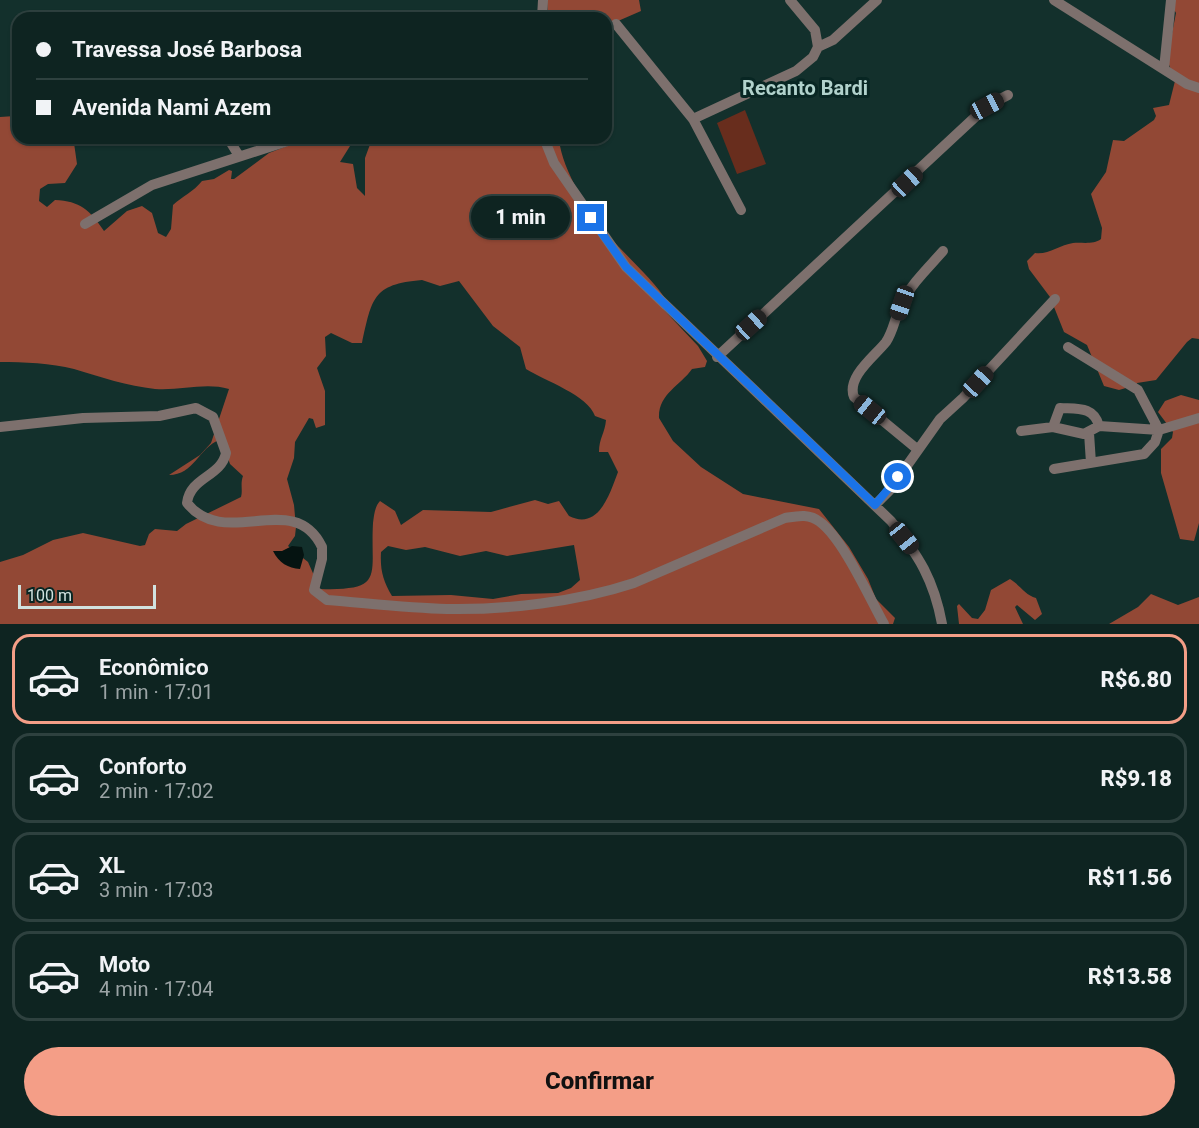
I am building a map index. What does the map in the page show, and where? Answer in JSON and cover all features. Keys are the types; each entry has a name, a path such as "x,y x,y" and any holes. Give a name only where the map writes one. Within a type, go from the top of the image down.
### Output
{"street":[{"path":"693,119 796,71 813,57 818,47 815,30 790,0"},
{"path":"818,47 833,40 877,0"},
{"path":"1054,0 1164,69 1199,88"},
{"path":"1164,69 1171,0"},
{"path":"616,24 693,119 741,210"},
{"path":"717,357 987,106 1008,95"},
{"path":"232,144 239,156"},
{"path":"85,224 152,185 278,144"},
{"path":"547,144 555,163 626,267 717,357 875,505 918,554 937,594 942,624"},
{"path":"917,448 854,397 852,392 857,376 891,333 909,291 943,251"},
{"path":"875,505 889,491 917,448 940,419 963,398 1055,299"},
{"path":"1054,469 1144,454 1155,442 1159,430 1138,390 1068,347"},
{"path":"0,427 83,418 159,416 196,408 205,411 213,417 221,435 226,453 225,460 194,485 188,494 187,503 194,511 208,519 237,523 293,519 303,524 319,539 322,547 322,559 315,590 327,600 446,609 481,608 610,591 634,583 784,518 803,515 820,521 836,538 884,624"},
{"path":"1053,427 1056,413 1060,408 1091,412 1096,416 1091,463"},
{"path":"1022,431 1053,427 1077,434 1094,429 1159,430 1199,418"}],"shaded area":[{"path":"547,0 639,0 641,11 618,21 612,26 612,12 548,12"},
{"path":"1169,0 1199,0 1199,339 1192,338 1187,342 1156,380 1137,383 1119,390 1104,386 1087,345 1064,332 1050,297 1029,269 1027,261 1035,253 1045,253 1073,243 1091,243 1101,239 1102,228 1091,194 1106,172 1113,140 1124,141 1154,120 1156,116 1153,108 1169,105 1175,81 1167,59 1176,13"},
{"path":"745,110 766,164 737,174 717,123"},
{"path":"12,116 12,144 74,144 77,164 65,183 48,184 40,189 39,201 47,207 55,200 71,202 89,212 104,231 127,211 142,206 152,213 158,233 166,237 171,229 173,205 202,181 214,179 229,170 232,171 231,179 234,179 269,153 292,144 350,144 340,162 353,164 357,188 365,196 365,158 370,144 561,144 568,171 590,212 608,235 658,288 669,304 663,309 698,346 707,361 705,367 692,369 662,403 659,418 673,441 701,467 743,494 819,509 849,547 868,579 876,599 895,618 893,624 0,624 0,562 23,555 53,540 83,533 140,546 145,545 149,534 155,529 177,531 186,524 241,497 243,476 230,464 222,441 219,440 206,449 185,471 169,475 200,455 211,443 229,389 202,386 155,389 56,365 0,362 0,117","holes":["422,280 440,286 459,281 493,326 520,347 526,369 575,395 591,408 595,416 606,420 599,452 608,452 618,472 611,490 602,508 596,514 579,519 569,516 559,501 548,504 535,500 491,512 423,510 401,525 395,511 380,501 373,520 370,577 365,583 356,587 320,589 308,562 288,546 295,536 296,527 294,505 287,479 294,458 295,442 309,418 313,419 316,428 325,425 325,391 317,368 326,356 325,337 331,333 352,343 362,343 372,305 384,290 393,285","574,545 580,580 571,588 558,593 521,594 493,599 451,595 392,596 384,580 381,552 388,546 406,550 425,547 460,556 486,551 507,556"]},
{"path":"1181,395 1199,400 1199,523 1194,541 1180,539 1161,473 1161,449 1172,438 1173,432 1158,412 1165,401"},
{"path":"292,546 302,547 304,555 300,569 284,564 273,551 282,551"},
{"path":"1010,579 1036,598 1042,614 1035,620 1017,605 1015,607 1023,624 959,624 957,606 959,604 972,618 978,619 985,610 991,590"},
{"path":"1151,594 1178,605 1199,597 1199,624 1109,624 1138,607"}],"district":[{"name":"Recanto Bardi","path":"805,88"}],"route":[{"path":"591,218 626,267 717,357 875,505 889,491 898,477"}]}
